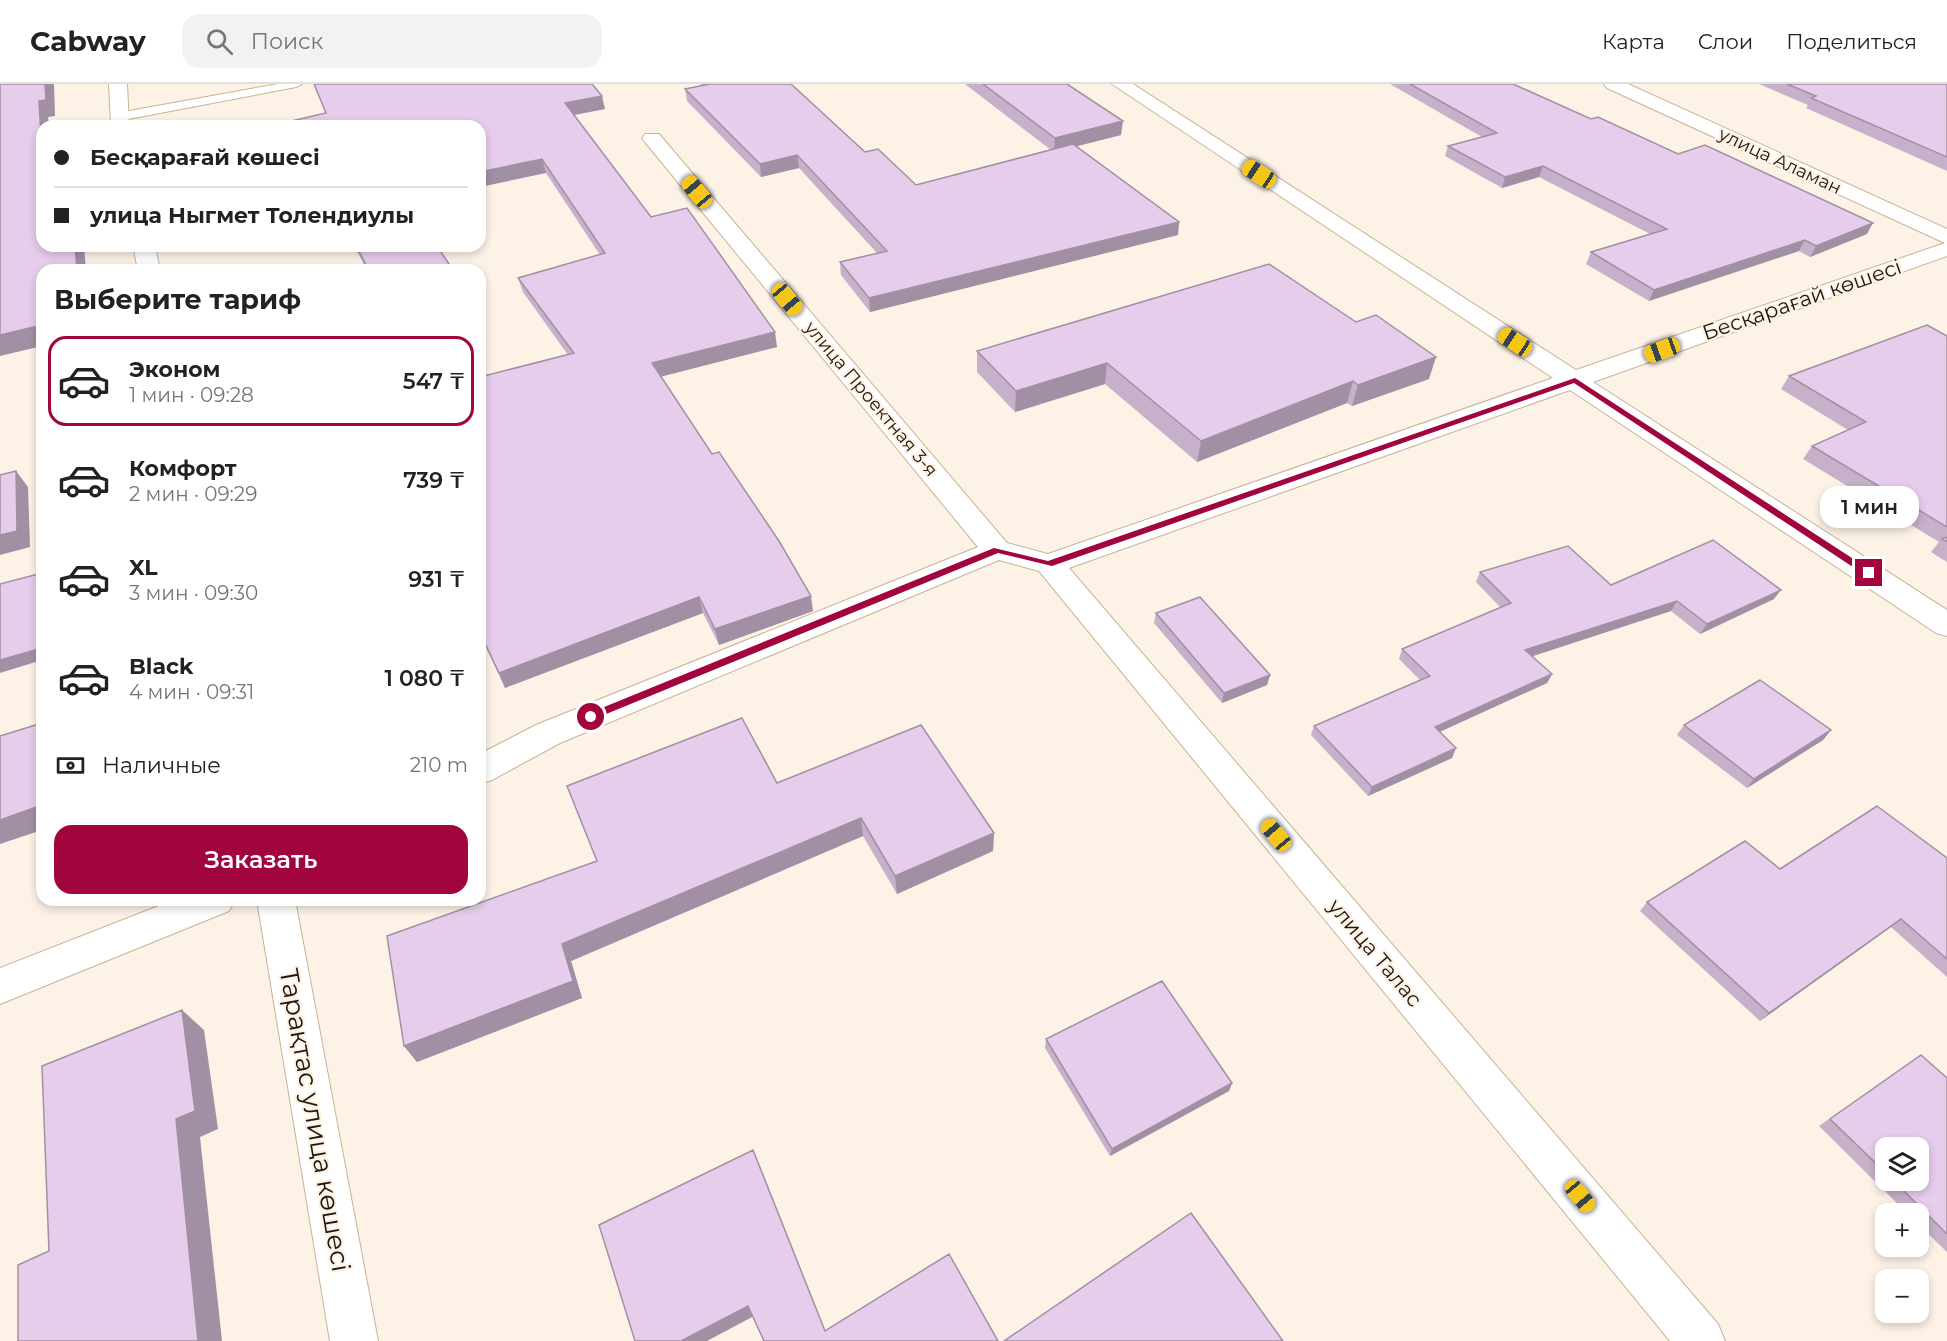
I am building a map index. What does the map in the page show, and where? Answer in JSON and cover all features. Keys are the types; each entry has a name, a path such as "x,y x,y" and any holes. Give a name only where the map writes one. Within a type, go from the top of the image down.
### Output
{"street":[{"path":"118,84 119,120"},
{"path":"1120,84 1947,625"},
{"name":"улица Аламан","path":"1614,84 1947,237"},
{"name":"улица Проектная 3-я","path":"652,138 997,550"},
{"name":"Бесқарағай көшесі","path":"1049,564 1947,249"},
{"path":"486,767 548,734 997,550 1049,564"},
{"name":"улица Талас","path":"1049,564 1701,1341"},
{"path":"0,986 201,906"},
{"name":"Тарақтас улица көшесі","path":"277,906 354,1341"}],"lane":[{"path":"128,120 296,84"}],"building":[{"path":"0,84 45,84 46,100 39,101 40,120 36,120 36,252 76,252 76,264 36,264 36,326 0,335"},
{"path":"314,84 592,84 602,96 565,103 651,217 687,208 775,332 652,363 712,454 719,452 779,541 811,596 715,629 699,597 499,673 486,646 486,375 574,353 518,278 605,253 542,159 486,171 486,120 296,120 326,113"},
{"path":"710,84 791,84 865,152 878,149 916,185 1073,144 1179,222 869,298 840,262 887,251 797,155 760,164 685,89"},
{"path":"983,84 1067,84 1123,121 1055,138"},
{"path":"1410,84 1513,84 1591,119 1598,117 1678,154 1705,145 1873,223 1816,246 1805,240 1654,290 1591,252 1667,229 1543,166 1505,177 1448,146 1497,133"},
{"path":"1787,84 1947,84 1947,157 1811,98 1816,96"},
{"path":"359,252 441,252 449,264 366,264"},
{"path":"1269,264 1356,322 1376,315 1436,357 1358,385 1353,381 1201,441 1107,363 1016,391 977,351"},
{"path":"1927,325 1947,336 1947,527 1812,446 1866,422 1789,376"},
{"path":"16,471 17,531 0,535 0,475"},
{"path":"1713,540 1781,590 1707,624 1677,601 1525,650 1552,674 1435,727 1456,748 1372,787 1314,726 1430,676 1402,649 1511,603 1480,572 1568,546 1611,585"},
{"path":"36,575 36,650 0,660 0,584"},
{"path":"1200,597 1270,675 1224,693 1156,613"},
{"path":"1760,680 1831,730 1754,779 1684,725"},
{"path":"742,718 777,783 921,725 994,833 895,876 861,818 562,944 573,981 404,1046 387,936 471,906 486,906 486,901 597,861 567,786"},
{"path":"36,725 36,807 0,820 0,736"},
{"path":"1877,806 1947,858 1947,959 1901,919 1769,1013 1647,902 1745,841 1780,869"},
{"path":"1162,981 1232,1083 1112,1149 1046,1039"},
{"path":"182,1010 195,1111 176,1119 198,1341 18,1341 18,1265 49,1251 42,1066"},
{"path":"1921,1055 1947,1078 1947,1234 1929,1216 1929,1203 1916,1203 1904,1191 1929,1191 1929,1137 1875,1137 1875,1162 1830,1119"},
{"path":"753,1150 825,1331 949,1254 998,1341 764,1341 748,1306 681,1341 635,1341 599,1225"},
{"path":"1191,1213 1283,1341 1004,1341"}],"route":[{"path":"591,717 997,550 1049,564 1575,381 1869,573"}]}
